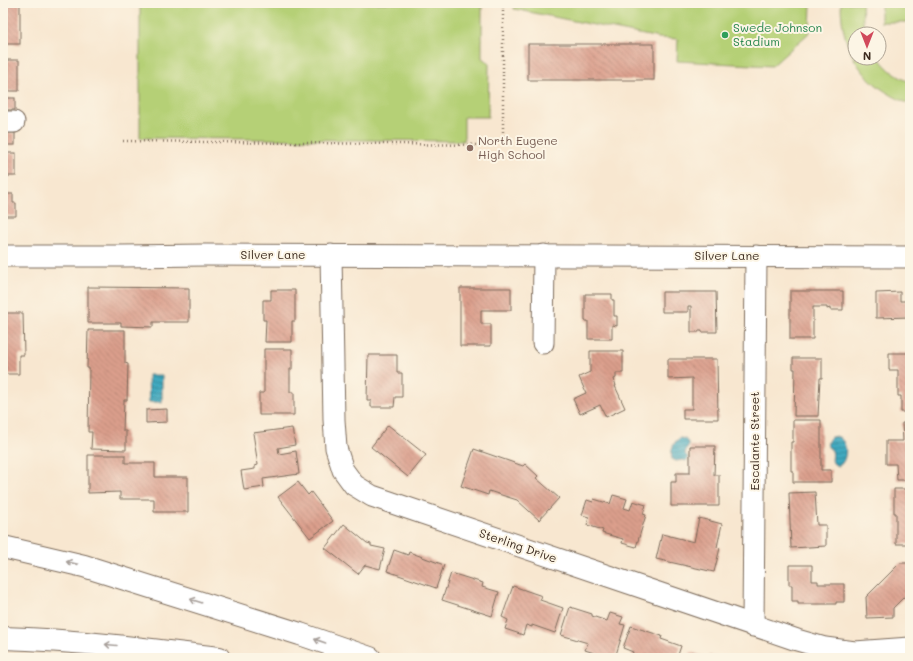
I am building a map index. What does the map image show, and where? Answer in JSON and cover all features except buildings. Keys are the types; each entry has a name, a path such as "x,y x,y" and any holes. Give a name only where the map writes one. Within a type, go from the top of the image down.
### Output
{"highway":[{"path":"3,547 84,566 300,634 370,658"},
{"path":"3,638 117,646 219,658"}],"street":[{"name":"Silver Lane","path":"3,256 204,254 910,257"},
{"name":"Sterling Drive","path":"331,255 334,420 336,448 343,470 354,484 372,496 753,626 824,648 855,652 910,648"},
{"path":"543,344 544,255"},
{"name":"Escalante Street","path":"753,626 756,256"}],"path":[{"path":"503,3 503,145"},
{"path":"123,141 484,145"}],"green space":[{"path":"140,3 482,3 482,58 489,63 488,117 464,117 464,141 140,138"},
{"name":"Swede Johnson Stadium","path":"514,3 811,3 810,32 772,66 677,61 678,39 659,38 514,9"},
{"path":"841,3 862,3 864,26 847,26 847,42 842,21"},
{"path":"881,3 910,3 910,22 881,22"},
{"path":"858,66 885,66 901,78 910,82 910,104 894,97 880,88"}],"water":[{"path":"148,375 162,375 162,402 149,402"},
{"path":"836,436 840,438 846,449 844,461 839,466 833,463 832,452 828,447 830,438"},
{"path":"680,438 685,439 688,443 685,454 688,459 686,461 676,461 672,459 671,453 673,447"}],"place":[{"name":"Swede Johnson Stadium","path":"725,35"},
{"name":"North Eugene High School","path":"470,148"}]}
